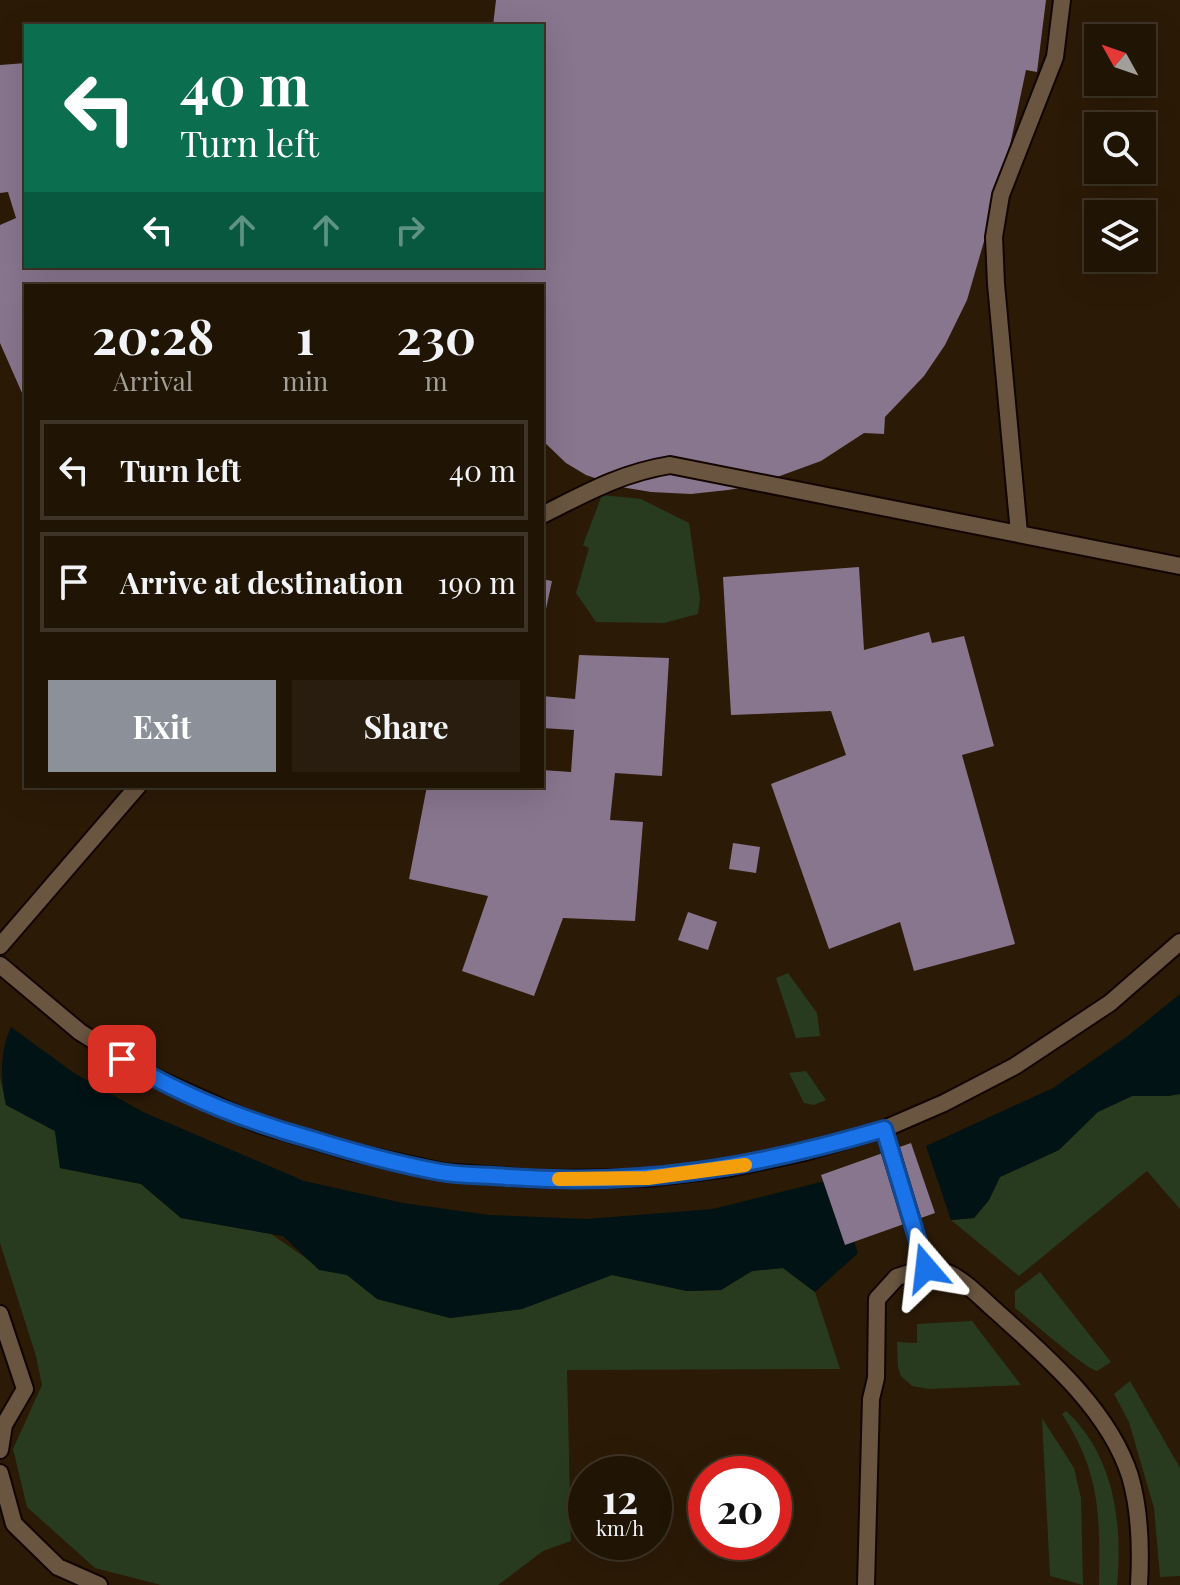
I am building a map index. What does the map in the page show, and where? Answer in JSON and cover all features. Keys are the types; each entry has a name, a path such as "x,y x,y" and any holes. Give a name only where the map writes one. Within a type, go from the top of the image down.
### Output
{"lane":[{"path":"1019,533 994,237 1001,195 1055,57 1062,0"},
{"path":"544,514 636,471 670,465 1180,566"},
{"path":"0,946 136,788"},
{"path":"0,965 80,1032 143,1072 258,1124 352,1152 443,1172 540,1179 648,1178 730,1168 790,1156 884,1129 944,1103 1015,1066 1110,1003 1180,942"},
{"path":"884,1129 926,1268"},
{"path":"866,1585 877,1299 897,1277 926,1268 947,1272 965,1283 1034,1345 1084,1399 1113,1437 1129,1476 1138,1521 1139,1585"},
{"path":"0,1314 25,1389 4,1425 0,1450"},
{"path":"0,1473 14,1524 58,1567 99,1585"}],"green space":[{"path":"602,495 641,499 689,523 700,599 698,614 664,623 596,622 576,593 589,548 583,545"},
{"path":"788,973 817,1013 820,1036 796,1038 776,978"},
{"path":"806,1071 826,1100 814,1105 804,1103 789,1073"},
{"path":"0,1077 6,1105 55,1131 60,1168 141,1184 181,1218 271,1234 310,1261 347,1275 378,1299 450,1318 522,1309 612,1275 687,1291 721,1290 752,1271 783,1268 815,1292 840,1369 567,1370 568,1542 543,1551 498,1585 161,1585 95,1568 27,1507 13,1449 42,1385 36,1356 0,1243"},
{"path":"1180,1094 1180,1209 1147,1171 1019,1276 951,1220 974,1218 989,1200 1000,1177 1059,1150 1097,1112 1132,1096"},
{"path":"1040,1272 1111,1362 1097,1371 1091,1368 1015,1308 1015,1291"},
{"path":"972,1321 1021,1385 929,1389 912,1386 901,1376 897,1342 917,1343 917,1324"},
{"path":"1130,1381 1180,1468 1180,1576 1160,1577 1154,1508 1129,1422 1114,1394"},
{"path":"1066,1411 1095,1448 1112,1491 1118,1538 1117,1585 1099,1585 1096,1496 1084,1456 1062,1414"},
{"path":"1042,1418 1074,1468 1081,1498 1083,1585 1050,1576"}],"shaded area":[{"path":"1180,994 1180,1094 1132,1096 1098,1112 1059,1150 1000,1177 989,1200 974,1218 951,1220 926,1146 1053,1088 1128,1036"},
{"path":"11,1027 74,1073 143,1112 304,1181 403,1203 489,1215 587,1219 713,1209 833,1179 858,1253 815,1292 783,1268 752,1271 721,1290 687,1291 612,1275 522,1309 450,1318 377,1299 347,1275 319,1270 283,1236 181,1218 141,1184 60,1168 55,1131 6,1105 2,1064"}],"building":[{"path":"496,0 1046,0 1037,72 1026,70 1005,169 967,300 945,345 924,376 885,417 884,434 864,433 821,461 752,486 728,490 691,494 651,492 621,487 586,475 566,463 544,442 544,284 24,284 24,397 0,343 0,225 16,218 8,192 0,193 0,65 24,63 24,268 544,268 544,24 493,24"},
{"path":"859,567 864,650 929,632 932,643 964,636 994,746 962,755 1015,944 914,971 900,922 829,949 771,784 846,755 831,711 731,715 723,577"},
{"path":"544,579 552,581 544,618"},
{"path":"579,655 669,658 662,776 615,773 610,820 643,822 635,921 563,918 534,996 462,971 488,896 409,879 427,788 544,788 544,770 571,772 574,730 544,728 544,696 575,699"},
{"path":"733,843 760,847 756,873 729,869"},
{"path":"688,912 717,922 708,950 678,940"},
{"path":"911,1143 935,1213 845,1245 821,1175"}],"slow traffic":[{"path":"559,1179 648,1178 745,1165"}],"route":[{"path":"122,1059 143,1072 258,1124 352,1152 443,1172 540,1179 648,1178 730,1168 805,1152 884,1129 926,1268"}]}
